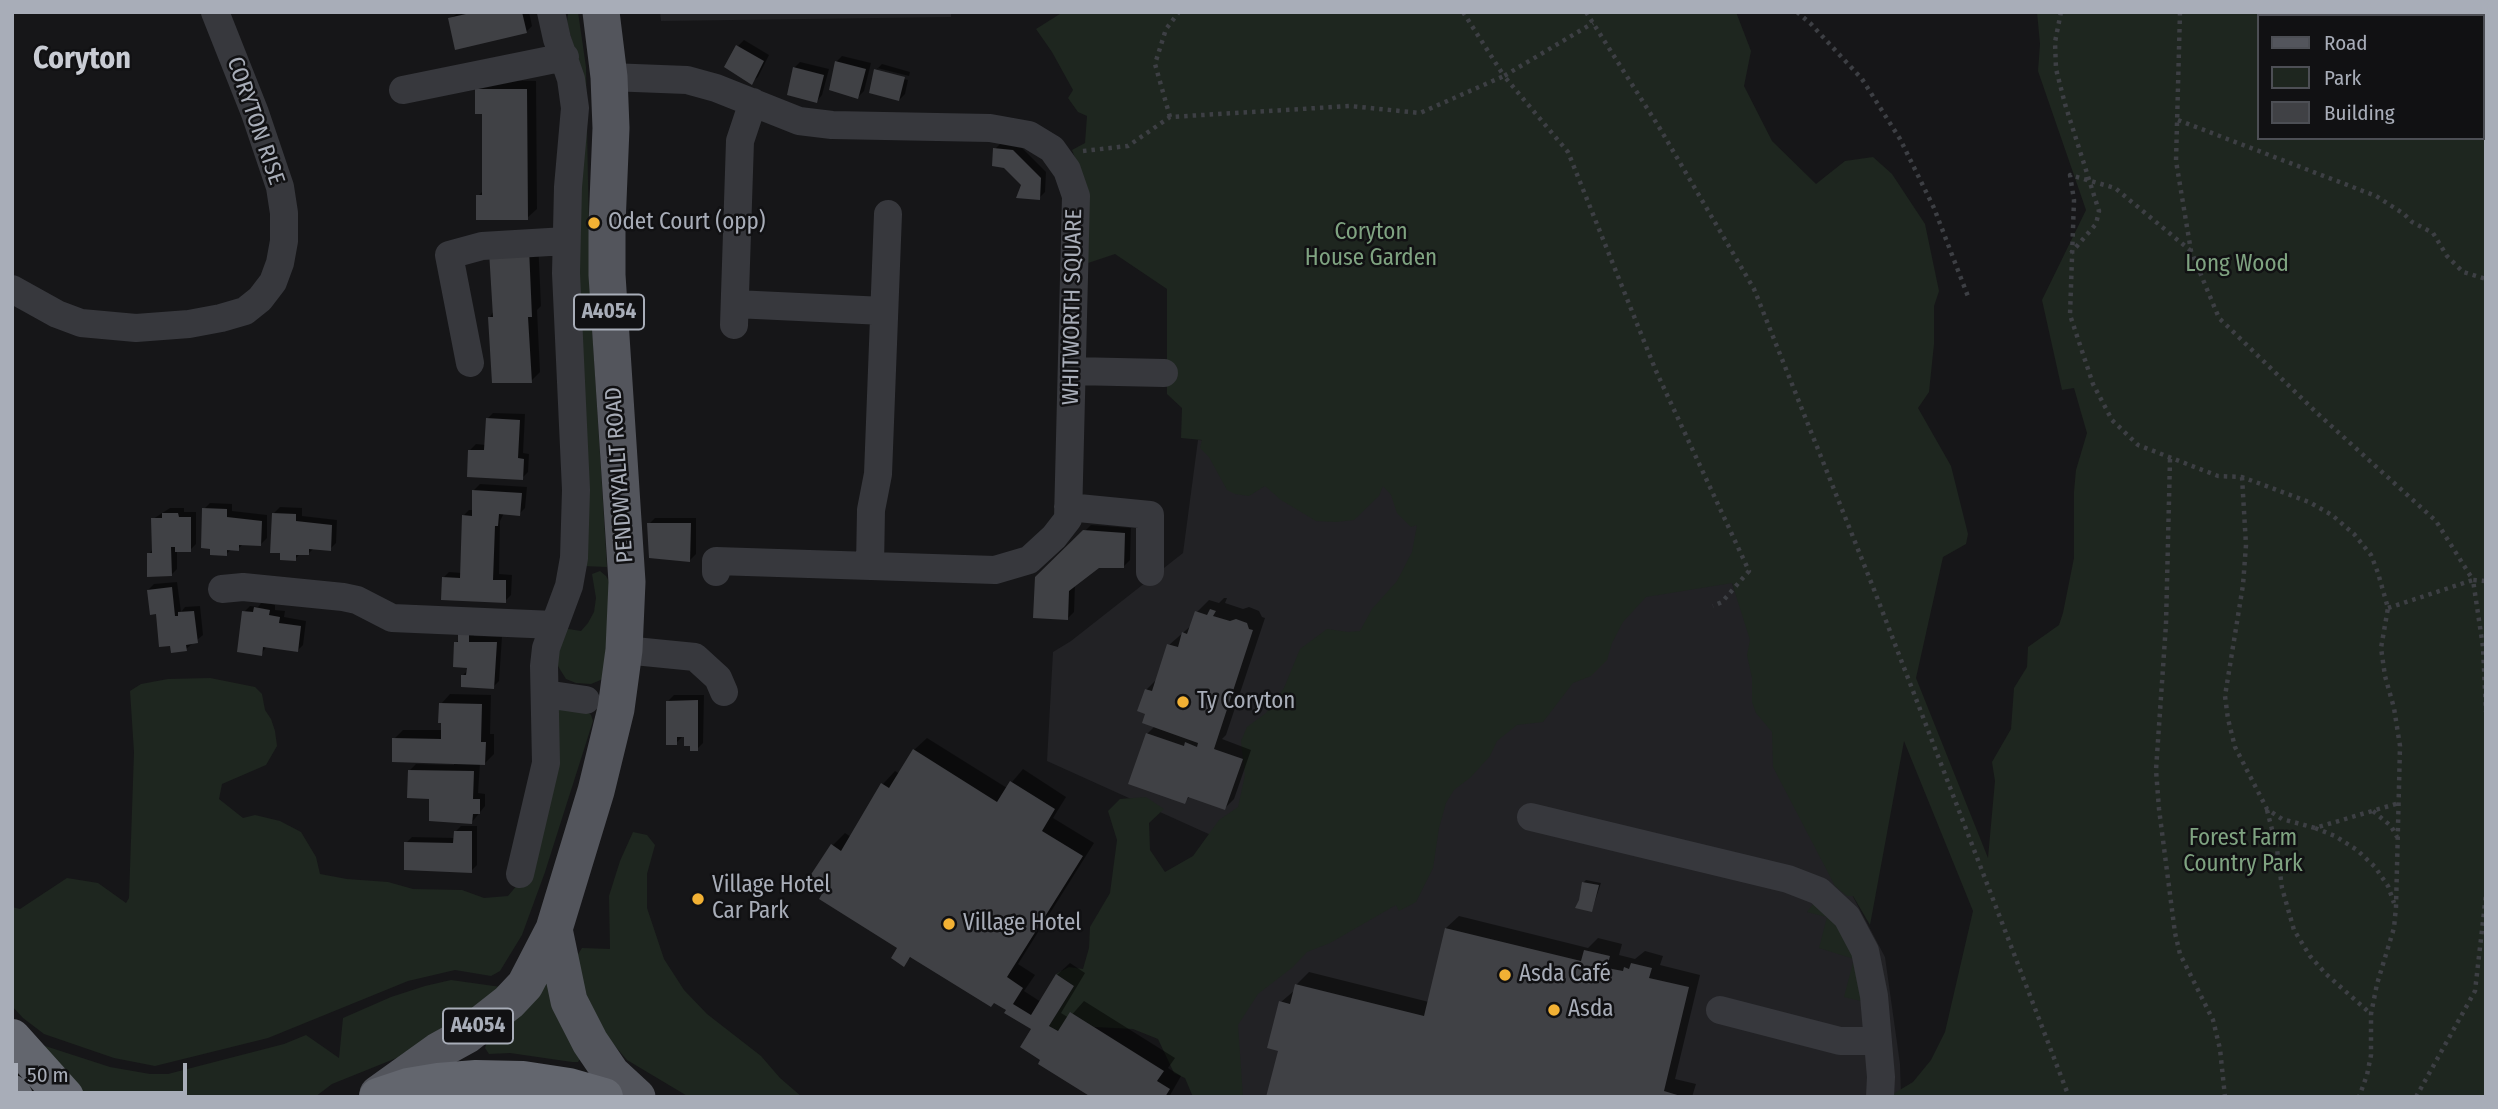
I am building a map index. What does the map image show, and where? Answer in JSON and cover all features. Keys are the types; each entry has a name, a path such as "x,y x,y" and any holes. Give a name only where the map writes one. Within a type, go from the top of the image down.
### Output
{"highway":[{"path":"12,1038 65,1097"},
{"path":"376,1097 408,1087 476,1079 523,1080 569,1087 604,1097"}],"main road":[{"name":"PENDWYALLT ROAD","path":"376,1097 438,1051 467,1035 509,1002 525,985 554,929 607,752 616,709 624,650 627,582 607,275 610,77 601,12"},
{"name":"PENDWYALLT ROAD","path":"554,929 569,1001 590,1042 611,1073 637,1097"}],"street":[{"name":"CORYTON RISE","path":"12,289 57,314 81,323 136,328 189,324 244,311 260,299 273,282 281,263 284,241 280,187 255,113 215,12"},
{"path":"520,874 546,763 546,648 569,586 574,558 576,489 566,241 569,161 575,108 571,79 551,12"},
{"path":"403,90 565,57"},
{"name":"WHITWORTH SQUARE","path":"610,77 687,80 716,88 799,121 832,125 990,128 1029,135 1052,149 1067,170 1076,196 1068,519 1055,537 1029,560 995,570 716,561 716,572"},
{"path":"753,102 740,141 734,314 884,311"},
{"path":"870,566 871,510 878,474 888,214"},
{"path":"470,363 449,255 482,246 566,241"},
{"path":"1072,371 1164,373"},
{"path":"1068,507 1150,515 1150,572"},
{"path":"222,589 243,587 343,597 357,600 392,618 554,625"},
{"path":"624,650 695,657 718,678 724,692"},
{"path":"545,694 586,700"},
{"path":"1531,817 1755,870 1807,884 1819,891 1847,917 1865,951 1871,975 1878,1041 1880,1097"},
{"path":"1720,1010 1840,1041 1878,1041"},
{"path":"476,1079 535,1097"}],"path":[{"path":"1170,117 1155,64 1166,29 1178,12"},
{"path":"1463,12 1504,76 1568,152 1656,371 1749,571 1722,602 1713,606"},
{"path":"1586,12 1659,127 1754,289 1873,587 2069,1097"},
{"path":"1797,12 1861,79 1900,139 1934,208 1969,299"},
{"path":"2061,12 2055,42 2056,69 2099,211 2096,224 2071,253"},
{"path":"2180,12 2176,161 2191,251 2219,318 2317,413 2436,521 2473,580 2483,647 2486,712"},
{"path":"1056,155 1128,146 1170,117 1350,106 1420,113 1504,76 1593,23"},
{"path":"2178,120 2376,196 2412,222 2433,233 2447,256 2463,272 2486,279"},
{"path":"2191,251 2115,188 2070,175 2074,200 2070,315 2093,384 2112,420 2138,445 2170,459 2218,476 2242,477 2309,502 2332,515 2354,534 2371,555 2388,608 2381,648 2400,746 2396,907 2394,928 2371,1014 2371,1055 2359,1097"},
{"path":"2170,459 2166,624 2156,770 2159,809 2175,933 2180,954 2213,1020 2220,1049 2225,1097"},
{"path":"2242,477 2246,545 2243,585 2225,696 2228,719 2235,747 2267,809 2277,849 2282,888 2294,930 2310,956 2326,974 2371,1014"},
{"path":"2388,608 2473,580 2486,581"},
{"path":"2315,828 2399,803"},
{"path":"2267,809 2282,819 2335,836 2357,850 2375,867 2388,886 2396,907"},
{"path":"2373,811 2391,826 2397,838"},
{"path":"2416,1097 2475,991 2486,895"}],"shaded area":[{"path":"660,12 951,12 951,17 661,21"},
{"path":"1198,440 1385,457 1457,505 1275,864 1047,761 1053,652 1071,641 1183,553"},
{"path":"1626,575 1730,578 1850,891 1885,957 1900,1064 1901,1097 1221,1097 1231,1031 1248,996 1423,813"}],"green space":[{"path":"578,12 586,67 590,294 607,567 583,566 574,257 575,52 567,22 568,14"},
{"name":"Forest Farm Country Park","path":"1063,12 1736,12 1751,51 1744,86 1772,141 1816,184 1845,161 1873,157 1892,174 1925,224 1939,291 1934,306 1934,344 1929,392 1918,408 1951,466 1968,534 1966,544 1943,557 1916,678 1988,858 1995,781 1992,762 2011,729 2014,688 2027,667 2028,647 2059,625 2063,613 2074,558 2076,470 2087,433 2074,388 2062,390 2042,300 2086,210 2038,71 2040,44 2037,12 2486,12 2486,1097 1888,1097 1913,1082 1931,1060 1945,1032 1973,911 1904,741 1870,925 1853,896 1847,896 1835,886 1773,767 1772,732 1756,713 1752,702 1752,678 1747,655 1750,640 1732,583 1646,597 1623,622 1607,660 1591,676 1573,683 1543,722 1517,725 1497,741 1490,756 1471,777 1454,790 1446,803 1433,868 1416,902 1399,911 1396,905 1330,943 1307,952 1293,967 1258,994 1238,1025 1243,1097 1193,1097 1185,1078 1174,1073 1158,1039 1133,1029 1094,1027 1071,1013 1058,1031 1049,1026 1074,986 1056,974 1069,967 1083,969 1089,948 1090,927 1110,893 1117,840 1108,811 1120,799 1146,797 1164,809 1149,823 1150,850 1165,872 1193,856 1219,820 1238,807 1245,775 1241,741 1247,727 1266,713 1284,688 1300,649 1327,629 1360,631 1372,609 1397,581 1412,552 1417,525 1411,527 1397,513 1391,495 1383,486 1379,496 1354,520 1336,522 1316,521 1281,500 1265,486 1249,496 1235,494 1227,490 1209,457 1200,448 1202,440 1181,438 1182,408 1167,394 1167,289 1115,254 1085,264 1085,183 1072,150 1085,143 1087,116 1078,112 1068,98 1073,90 1036,29"},
{"path":"600,571 612,587 603,679 591,684 576,683 566,679 556,663 562,628 581,631 588,623 594,612 596,598 592,574"},
{"path":"210,678 255,687 262,694 265,710 275,731 277,746 266,765 222,784 219,799 243,818 255,815 280,821 301,832 316,857 320,874 388,882 413,889 462,890 484,898 508,896 528,872 556,711 565,703 585,709 591,715 593,721 545,872 522,935 500,971 491,976 455,970 408,981 268,1038 155,1066 114,1058 44,1034 23,1018 12,1006 12,907 20,909 67,878 98,883 126,903 129,898 134,752 130,691 141,684 168,679"},
{"path":"633,832 647,835 655,845 647,874 647,908 664,959 684,990 707,1014 761,1056 780,1078 802,1097 689,1097 627,1060 597,1025 581,1000 575,959 582,948 610,949 609,896"},
{"path":"1818,903 1855,950 1861,1001 1844,997 1854,959 1819,948 1827,917 1807,912 1813,904"},
{"path":"544,970 581,1057 578,1062 510,1053 489,1054 485,1048 487,1042"},
{"path":"451,980 502,989 409,1053 332,1084 315,1097 84,1097 39,1044 110,1067 150,1074 168,1074 284,1044 306,1035 339,1058 343,1018 391,997"}],"building":[{"path":"475,12 522,12 527,33 455,50 448,18"},
{"path":"736,45 764,61 752,85 724,67"},
{"path":"835,61 866,69 858,99 829,90"},
{"path":"793,67 824,75 817,103 787,95"},
{"path":"874,69 905,77 899,101 869,93"},
{"path":"475,89 527,89 528,220 476,220 476,195 482,195 482,114 475,114"},
{"path":"993,148 1013,150 1041,178 1040,200 1016,198 1021,185 1004,168 992,166"},
{"path":"529,248 532,317 528,317 532,383 492,383 488,317 493,317 489,251"},
{"path":"486,418 520,420 518,458 524,459 523,480 467,477 468,450 484,450"},
{"path":"472,490 522,493 520,516 499,514 498,526 495,526 493,580 506,580 506,603 441,600 442,577 460,578 462,515 472,516"},
{"path":"202,508 227,509 227,517 262,521 261,546 239,545 239,551 227,550 227,556 210,555 210,549 201,548"},
{"path":"162,513 178,513 179,517 191,517 191,552 175,552 175,547 171,547 172,576 147,577 147,553 152,553 151,518 162,518"},
{"path":"272,513 296,514 296,521 332,525 331,551 309,549 309,555 296,555 296,561 280,560 280,553 270,553"},
{"path":"647,523 691,523 690,562 649,558"},
{"path":"1083,530 1125,533 1124,568 1099,568 1069,591 1068,620 1033,618 1035,577"},
{"path":"172,587 175,616 178,616 178,612 194,611 198,643 186,645 187,651 171,653 170,646 159,647 156,614 150,615 147,590"},
{"path":"254,607 270,610 269,615 280,617 279,623 301,626 298,652 263,647 262,656 237,652 242,611 253,612"},
{"path":"1210,609 1216,611 1213,616 1230,621 1236,619 1247,623 1249,629 1253,630 1214,749 1243,759 1225,810 1188,797 1185,804 1128,784 1146,733 1184,746 1185,742 1197,747 1198,743 1142,723 1145,714 1137,711 1145,689 1152,691 1167,644 1178,647 1182,632 1187,634 1195,611 1207,615"},
{"path":"458,633 469,634 469,642 497,642 494,689 461,687 461,675 466,675 467,668 453,667 454,642 458,642"},
{"path":"698,700 698,751 690,751 690,746 684,746 684,737 677,737 677,745 666,745 666,701"},
{"path":"439,703 482,704 481,742 486,742 485,765 392,762 392,738 441,739 441,723 438,723"},
{"name":"Village Hotel","path":"913,749 997,802 1010,781 1055,809 1042,831 1083,856 1007,977 1023,988 1013,1004 1031,1015 1056,974 1074,986 1049,1026 1058,1031 1070,1012 1164,1071 1157,1081 1170,1089 1165,1097 1091,1097 1038,1064 1040,1060 1020,1047 1031,1029 1004,1013 1006,1010 994,1003 991,1007 910,957 904,967 891,958 897,948 819,899 826,887 810,876 831,844 841,851 881,783 889,788"},
{"path":"408,770 474,771 473,799 480,799 480,814 473,814 472,824 429,821 429,799 407,798"},
{"path":"454,831 472,831 472,873 404,870 404,842 453,843"},
{"path":"1582,882 1599,885 1592,912 1575,908"},
{"name":"Asda","path":"1445,928 1581,961 1584,950 1610,956 1607,968 1623,971 1624,967 1629,969 1631,963 1652,968 1649,978 1689,987 1664,1091 1684,1097 1266,1097 1278,1051 1267,1048 1279,1001 1290,1004 1295,984 1424,1016"}],"place":[{"name":"Odet Court (opp)","path":"594,223"},
{"name":"Ty Coryton","path":"1183,702"},
{"name":"Village Hotel Car Park","path":"698,899"},
{"name":"Village Hotel","path":"949,924"},
{"name":"Asda Café","path":"1505,975"},
{"name":"Asda","path":"1554,1010"}],"district":[{"name":"Coryton","path":"82,60"}],"park label":[{"name":"Coryton House Garden","path":"1371,246"},
{"name":"Long Wood","path":"2237,265"}]}
